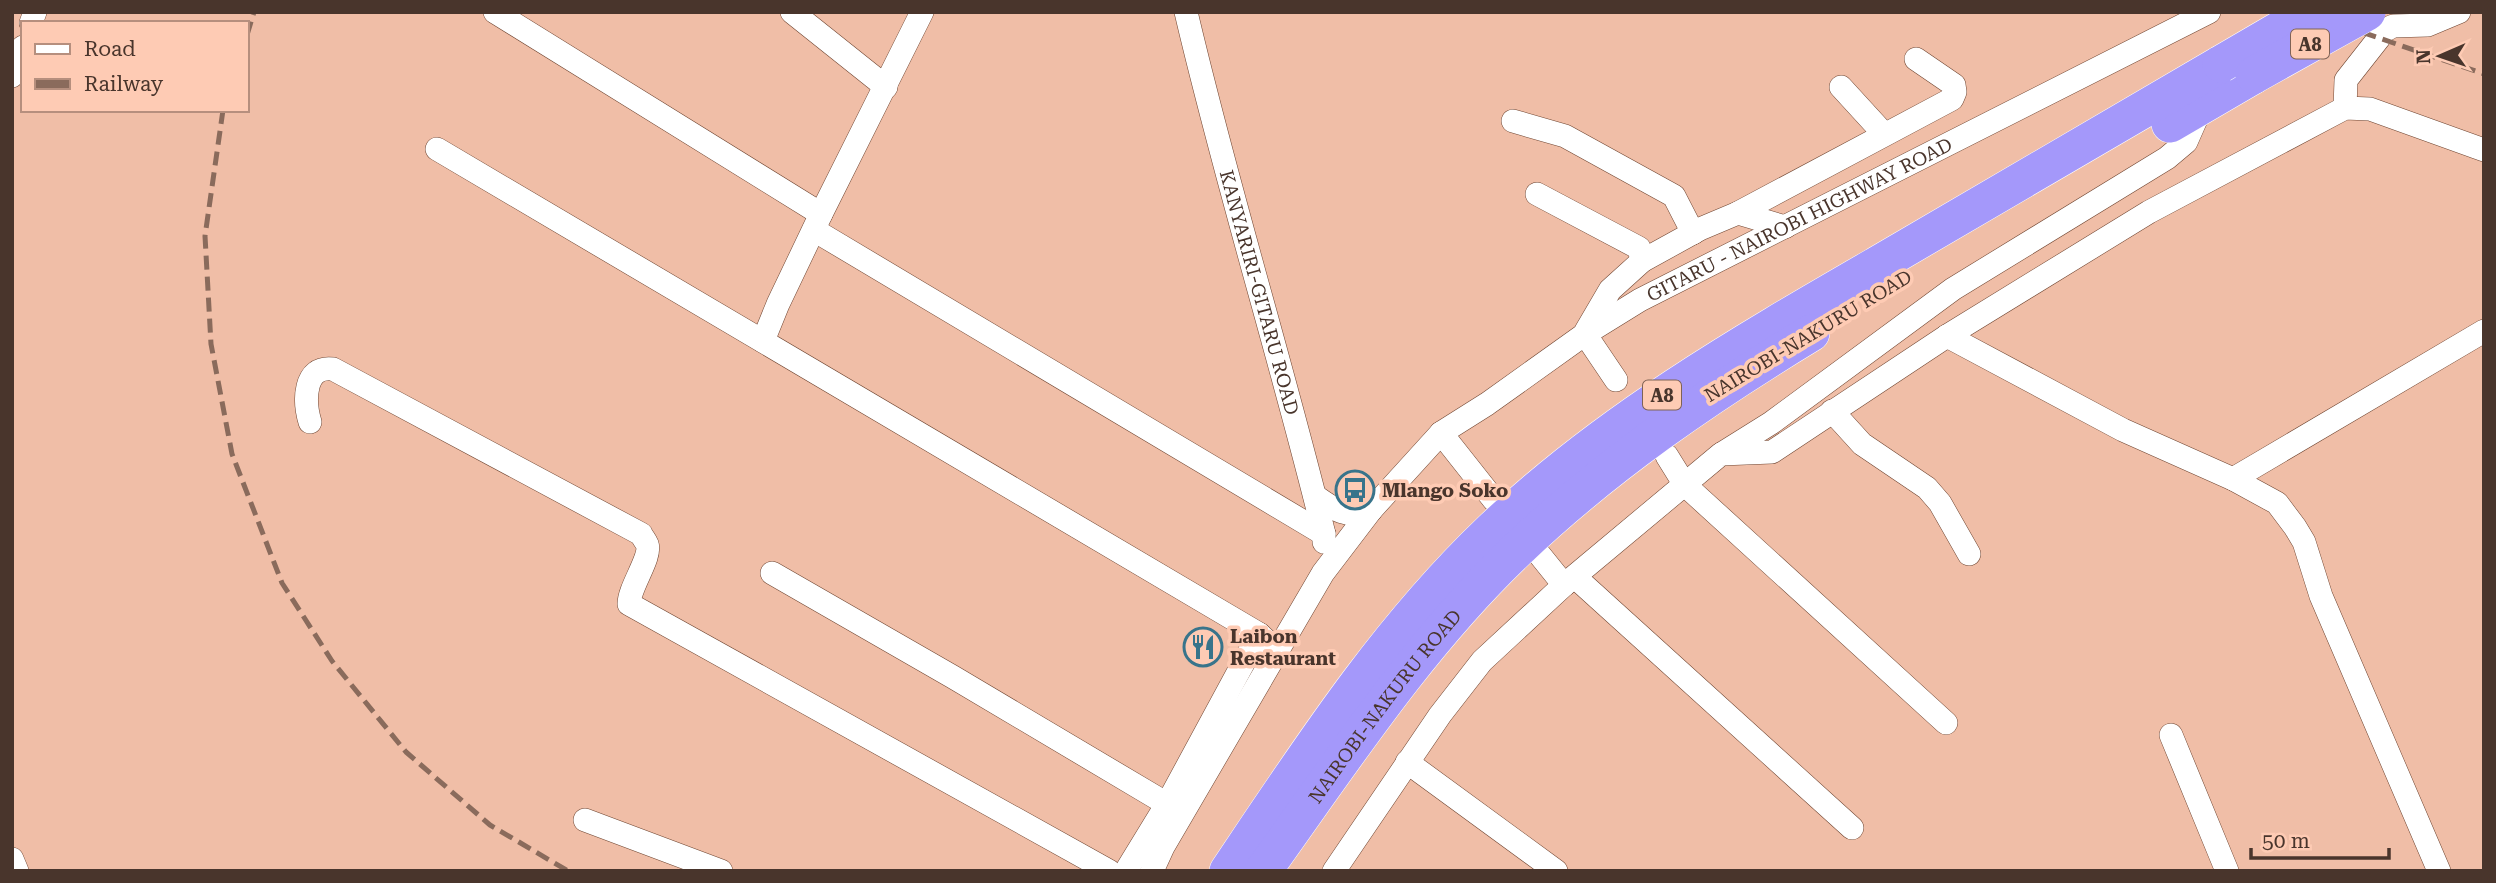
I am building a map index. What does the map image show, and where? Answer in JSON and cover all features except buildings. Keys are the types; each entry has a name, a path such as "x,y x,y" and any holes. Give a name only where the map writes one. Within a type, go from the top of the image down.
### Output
{"highway":[{"name":"NAIROBI-NAKURU ROAD","path":"1263,871 1415,663 1467,602 1516,551 1577,497 1684,414 1771,357 2202,105 2237,70 2310,12"},
{"name":"NAIROBI-NAKURU ROAD","path":"1228,871 1336,710 1443,580 1492,530 1604,435 1666,392 1759,335 2237,70 2367,12"}],"street":[{"path":"495,12 817,222 1324,534"},
{"path":"792,12 886,87"},
{"path":"763,341 817,222 922,12"},
{"name":"KANYARIRI-GITARU ROAD","path":"1186,12 1315,496 1324,534 1322,573"},
{"name":"GITARU - NAIROBI HIGHWAY ROAD","path":"1322,573 1371,510 1441,433 1488,404 1585,334 1640,300 2209,12"},
{"path":"2345,108 2346,80 2381,33 2393,26 2428,25 2459,12"},
{"path":"12,75 21,52"},
{"path":"1616,380 1585,334 1610,290 1642,261 1942,106 1955,92 1954,85 1916,59"},
{"path":"1841,87 1884,134"},
{"path":"1334,871 1440,715 1482,661 1570,581 1721,454 1771,423 1953,289 2167,158 2186,142 2202,105"},
{"path":"1721,454 1772,452 1947,335 2149,212 2345,108 2370,110 2484,150"},
{"path":"1513,121 1565,136 1674,196 1693,233"},
{"path":"437,149 1259,634 1278,651"},
{"path":"1537,194 1639,248 1642,261"},
{"path":"1738,213 1785,227"},
{"path":"2233,479 2484,331"},
{"path":"1947,335 2123,430 2233,479 2277,503 2304,542 2321,596 2439,871"},
{"path":"310,422 305,407 306,391 313,373 320,369 333,369 640,534 647,544 648,552 632,588 629,604 1108,871"},
{"path":"1832,411 1862,444 1927,488 1940,503 1969,554"},
{"path":"1441,433 1494,500"},
{"path":"1667,456 1685,485 1946,723"},
{"path":"1315,496 1345,513 1359,515 1371,510"},
{"path":"1539,554 1852,828"},
{"path":"772,573 1167,804"},
{"path":"1152,871 1163,847 1322,573"},
{"path":"1126,871 1167,804 1259,634"},
{"path":"2171,735 2227,871"},
{"path":"1407,762 1556,871"},
{"path":"585,820 721,871"},
{"path":"12,859 17,871"}],"railway":[{"path":"248,32 254,12"},
{"path":"2303,12 2484,74"},
{"path":"223,112 205,236 211,344 232,454 282,583 332,661 406,752 490,825 568,871"}],"place":[{"name":"Mlango Soko","path":"1355,490"},
{"name":"Laibon Restaurant","path":"1203,647"}]}
